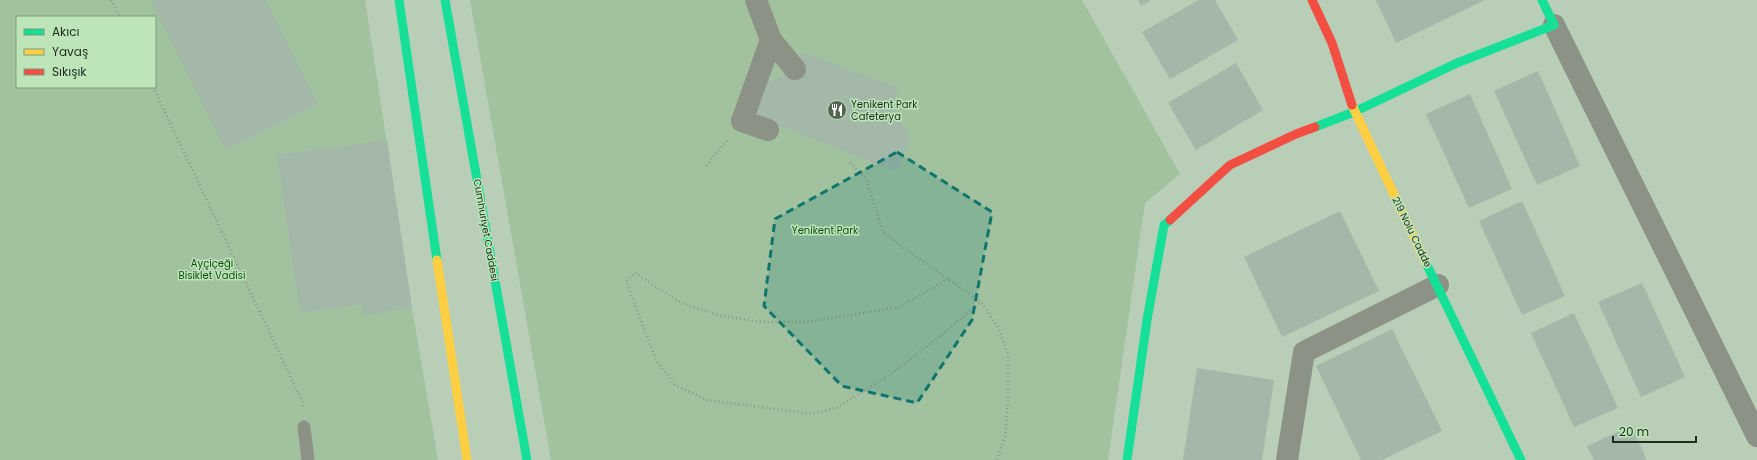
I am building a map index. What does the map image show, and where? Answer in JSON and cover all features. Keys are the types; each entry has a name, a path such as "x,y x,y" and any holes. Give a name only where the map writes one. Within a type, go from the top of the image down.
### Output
{"street":[{"path":"399,0 467,460"},
{"name":"Cumhuriyet Caddesi","path":"445,0 527,460"},
{"path":"756,0 771,40 796,69"},
{"name":"219 Nolu Cadde","path":"1312,0 1332,44 1354,112 1521,460"},
{"path":"1542,0 1757,436"},
{"path":"1127,460 1147,320 1164,225 1230,165 1296,134 1354,112 1457,63 1554,25"},
{"path":"768,130 742,121 771,40"},
{"path":"1287,460 1304,352 1438,285"}],"lane":[{"path":"304,427 308,460"}],"path":[{"path":"111,0 119,16"},
{"path":"153,88 303,403 304,427"},
{"path":"706,166 742,121"},
{"path":"850,163 866,179 883,232 981,302 1000,329 1008,354 1008,401 1005,437 997,460"},
{"path":"948,279 900,307 807,322 770,322 722,316 681,303 635,273 626,281 656,360 675,385 707,400 813,414 838,407 891,374 981,302"}],"highlighted area":[{"path":"897,152 992,212 972,320 917,403 842,386 764,306 775,219"}],"green space":[{"name":"Ayçiçeği Bisiklet Vadisi","path":"0,0 365,0 412,308 438,460 0,460"},
{"name":"Yenikent Park","path":"470,0 1082,0 1180,174 1145,203 1108,460 551,460"}],"building":[{"path":"151,0 266,0 318,104 226,150"},
{"path":"1138,0 1151,0 1141,6"},
{"path":"1199,0 1215,0 1238,40 1170,79 1142,32"},
{"path":"1376,0 1485,0 1396,43"},
{"path":"802,52 899,88 892,107 910,139 897,172 752,115 764,78 771,82 795,69"},
{"path":"1236,63 1263,110 1196,150 1168,103"},
{"path":"1538,71 1580,166 1537,185 1494,91"},
{"path":"1470,94 1512,189 1469,208 1426,114"},
{"path":"387,140 412,308 363,315 361,304 300,313 277,155"},
{"path":"1522,201 1565,296 1522,315 1479,221"},
{"path":"1340,211 1379,291 1282,337 1244,257"},
{"path":"1642,283 1685,377 1641,397 1598,302"},
{"path":"1574,313 1618,408 1574,427 1531,333"},
{"path":"1392,329 1442,431 1382,460 1361,460 1316,366"},
{"path":"1197,368 1274,380 1262,460 1183,460"},
{"path":"1631,426 1647,460 1594,460 1587,446"}],"traffic: fast":[{"path":"399,0 437,260"},
{"path":"445,0 527,460"},
{"path":"1315,127 1354,112 1457,63 1554,25 1542,0"},
{"path":"1127,460 1147,320 1164,225 1170,220"},
{"path":"1426,263 1521,460"}],"traffic: slow":[{"path":"1352,105 1426,263"},
{"path":"437,260 467,460"}],"traffic: jam":[{"path":"1312,0 1332,43 1352,105"},
{"path":"1170,220 1230,165 1296,134 1315,127"}],"place":[{"name":"Yenikent Park Cafeterya","path":"837,110"}]}
